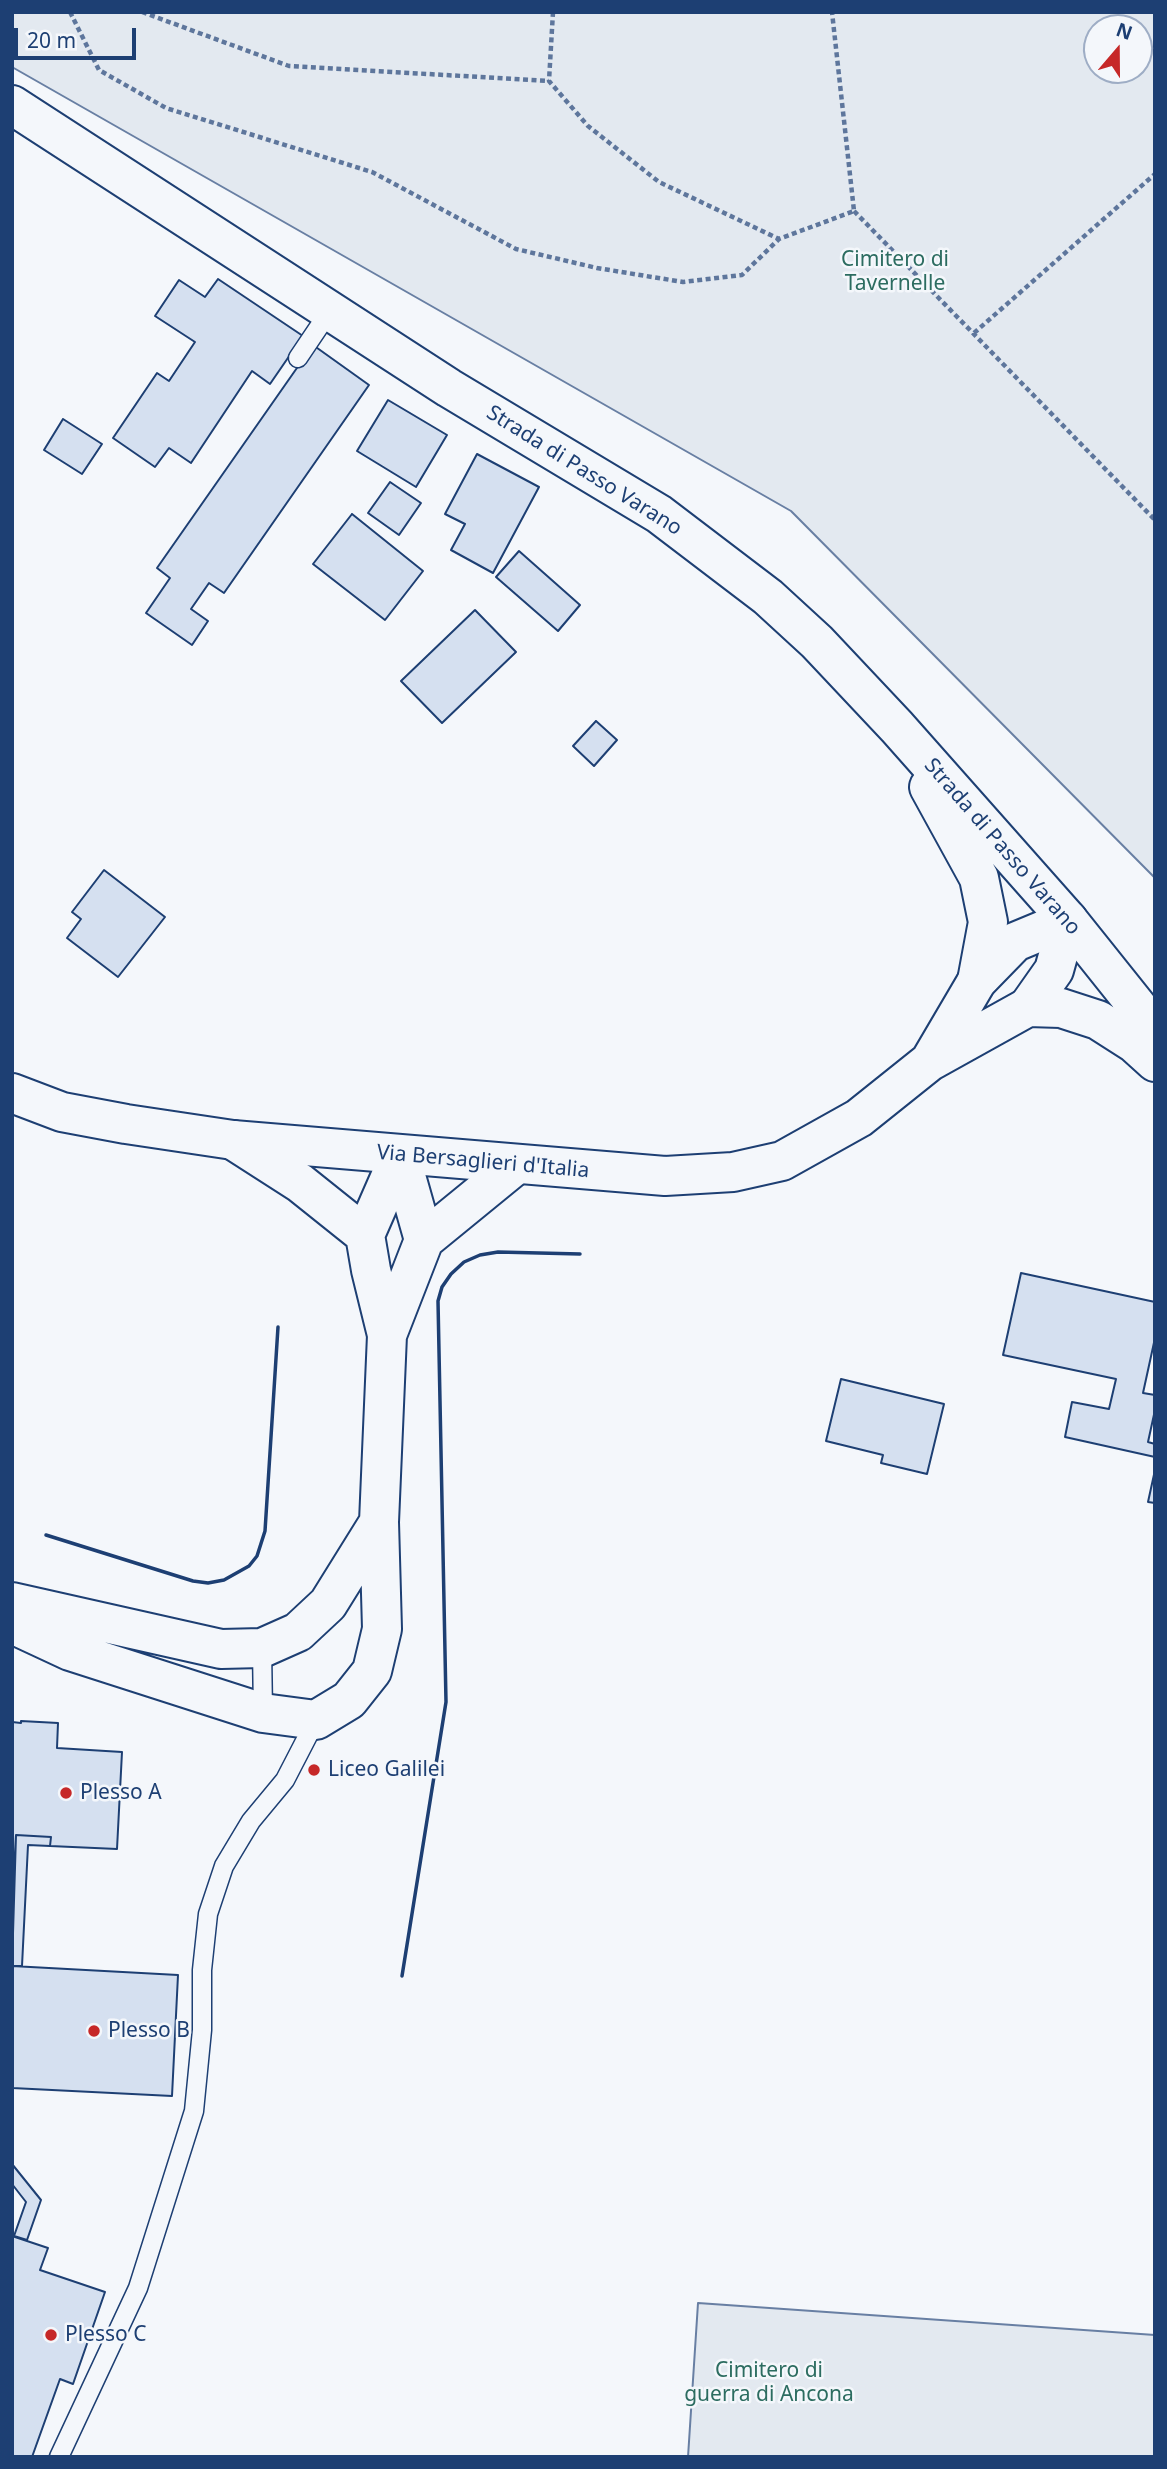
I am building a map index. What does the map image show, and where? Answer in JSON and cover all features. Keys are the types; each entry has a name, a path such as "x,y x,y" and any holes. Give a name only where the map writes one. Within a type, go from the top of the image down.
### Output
{"street":[{"name":"Strada di Passo Varano","path":"12,105 449,388 659,514 768,597 817,642 897,727 1068,920 1155,1030"},
{"name":"Via Bersaglieri d'Italia","path":"897,727 979,878 988,922 978,981"},
{"name":"Via Bersaglieri d'Italia","path":"929,1062 978,981 1015,942 1068,920"},
{"name":"Via Bersaglieri d'Italia","path":"12,1093 62,1112 233,1140 665,1176 733,1171 782,1161 859,1118 929,1062 1028,1007 1054,970 1068,920"},
{"path":"1028,1007 1061,1008 1098,1020 1155,1062"},
{"path":"233,1140 300,1183 365,1235"},
{"path":"400,1155 424,1240"},
{"path":"12,1624 70,1651 263,1713 316,1720 349,1700 372,1671 382,1629 379,1522 387,1335 365,1235 400,1155"},
{"path":"387,1335 424,1240 517,1164"},
{"path":"12,1602 221,1649 262,1647 298,1632 328,1604 379,1522"}],"lane":[{"path":"298,358 330,312"},
{"path":"262,1647 263,1713"},
{"path":"59,2457 138,2288 194,2111 202,2029 202,1970 208,1914 224,1866 251,1821 285,1780 316,1720"}],"path":[{"path":"70,12 99,70 166,108 372,172 516,249 597,268 683,282 742,275 779,239 854,211"},
{"path":"142,12 289,66 549,81"},
{"path":"553,12 549,81 588,126 659,182 779,239"},
{"path":"832,12 854,211 1155,520"},
{"path":"974,333 1155,174"}],"green space":[{"name":"Cimitero di Tavernelle","path":"12,12 1155,12 1155,878 791,511 12,67"},
{"name":"Cimitero di guerra di Ancona","path":"698,2303 1155,2335 1155,2457 688,2457"}],"building":[{"path":"218,279 303,336 270,384 252,371 191,463 169,448 155,467 113,438 157,373 169,381 195,342 155,316 179,280 205,297"},
{"path":"313,345 369,385 224,593 209,583 191,609 208,621 192,645 146,613 170,578 157,568"},
{"path":"388,400 447,435 416,487 357,451"},
{"path":"63,419 102,444 82,474 44,450"},
{"path":"477,454 539,487 493,573 451,550 465,524 445,514"},
{"path":"390,482 421,503 399,535 368,513"},
{"path":"352,514 423,571 385,620 313,564"},
{"path":"519,551 580,605 558,631 496,577"},
{"path":"475,610 516,652 442,723 401,681"},
{"path":"596,721 617,740 594,766 573,746"},
{"path":"104,870 165,917 118,977 67,938 81,919 72,912"},
{"path":"1021,1273 1155,1302 1155,1338 1143,1393 1155,1395 1155,1410 1148,1442 1155,1444 1155,1457 1065,1437 1072,1402 1109,1409 1116,1379 1003,1355"},
{"path":"841,1379 944,1404 927,1474 881,1463 883,1455 826,1441"},
{"path":"1155,1470 1155,1503 1148,1502"},
{"name":"Plesso A","path":"12,1722 58,1723 57,1748 122,1752 117,1849 50,1846 51,1837 16,1835 13,1887"},
{"path":"16,1835 51,1837 50,1846 28,1845 22,1966 12,1966"},
{"name":"Plesso B","path":"12,1966 178,1975 172,2096 12,2088"},
{"path":"12,2164 41,2200 27,2240 14,2236 26,2202 12,2184"},
{"name":"Plesso C","path":"12,2236 48,2248 40,2270 105,2292 73,2384 60,2379 32,2457 12,2457"}],"wall":[{"path":"402,1976 446,1702 438,1301 442,1287 451,1274 464,1262 480,1255 498,1252 580,1254"},
{"path":"46,1535 193,1581 208,1583 224,1580 249,1566 257,1556 265,1531 278,1327"}],"place":[{"name":"Liceo Galilei","path":"314,1770"},
{"name":"Plesso A","path":"66,1793"},
{"name":"Plesso B","path":"94,2031"},
{"name":"Plesso C","path":"51,2335"}]}
